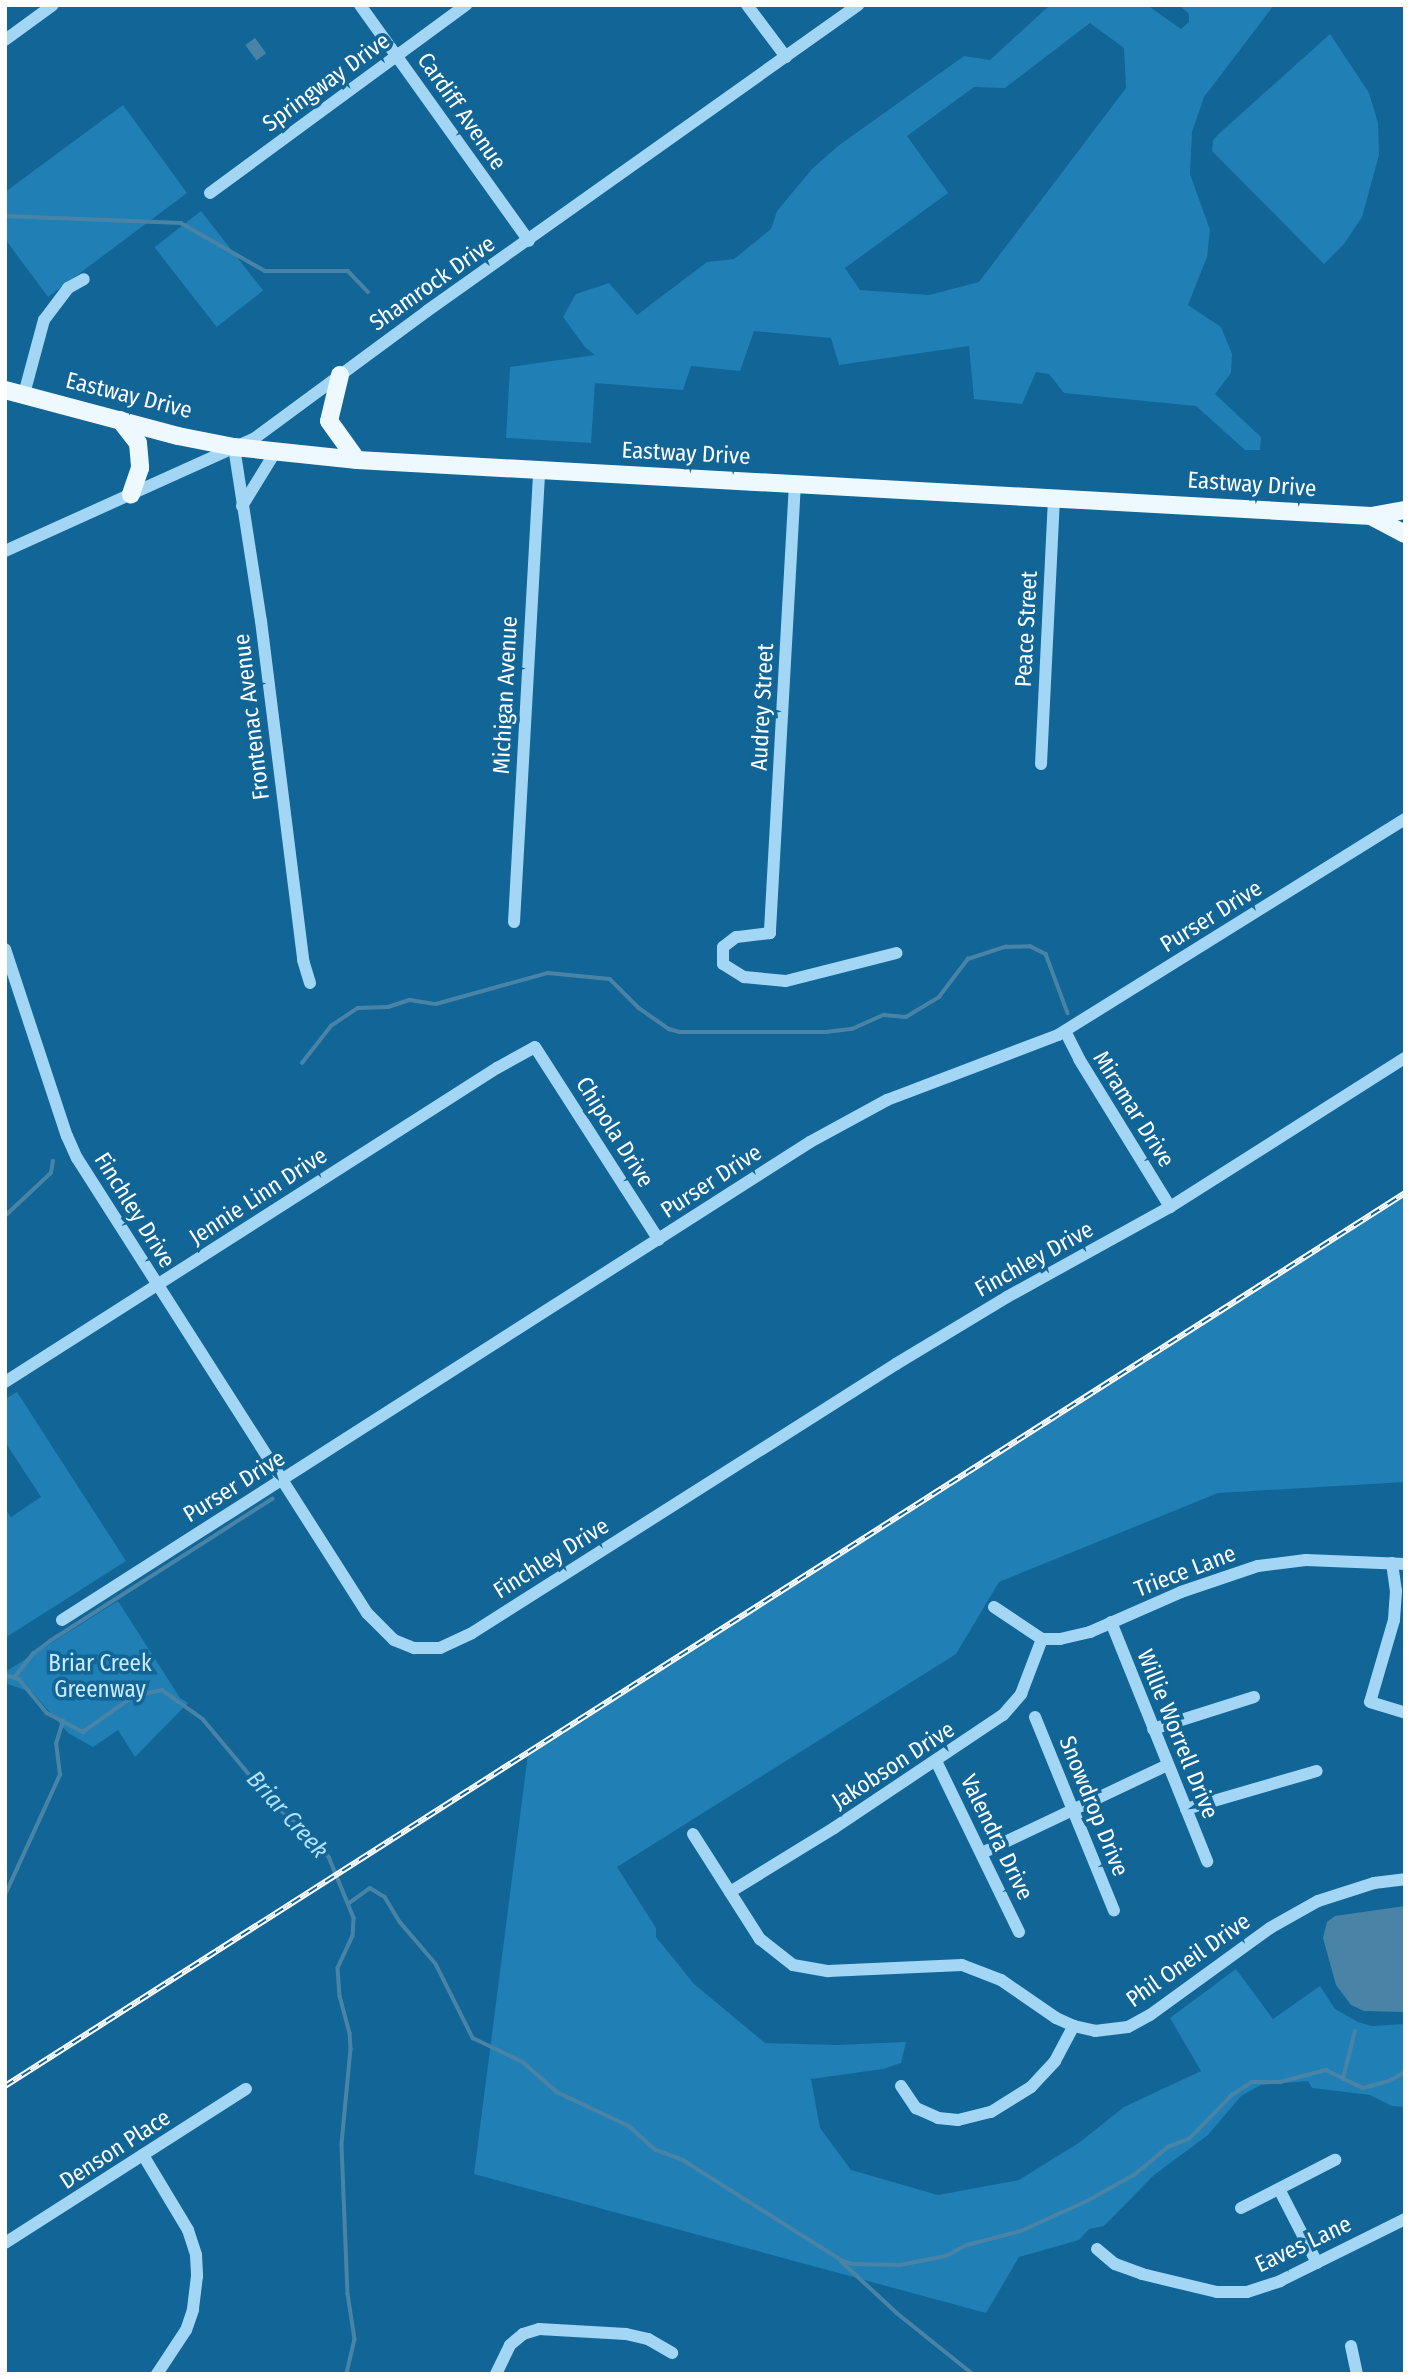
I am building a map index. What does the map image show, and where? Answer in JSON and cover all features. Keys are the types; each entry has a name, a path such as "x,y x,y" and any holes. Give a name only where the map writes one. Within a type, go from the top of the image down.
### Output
{"main road":[{"path":"340,375 329,421 357,460"},
{"name":"Eastway Drive","path":"5,390 234,447 357,460 1371,516 1405,510"},
{"path":"120,419 138,443 140,468 131,494"},
{"name":"Eastway Drive","path":"1371,516 1405,534"}],"street":[{"path":"5,40 52,5"},
{"name":"Cardiff Avenue","path":"360,5 528,241"},
{"name":"Springway Drive","path":"210,193 466,5"},
{"path":"747,5 786,57"},
{"name":"Shamrock Drive","path":"5,551 234,447 277,423 340,375 858,5"},
{"path":"24,394 44,320 68,288 85,279"},
{"name":"Frontenac Avenue","path":"234,447 262,634 303,960 310,983"},
{"path":"242,507 276,450"},
{"name":"Michigan Avenue","path":"514,922 539,470"},
{"name":"Audrey Street","path":"795,483 770,933 736,937 723,947 723,964 744,977 786,981 897,953"},
{"name":"Peace Street","path":"1041,764 1054,497"},
{"name":"Purser Drive","path":"62,1620 848,1119 909,1091 1065,1031 1405,819"},
{"name":"Finchley Drive","path":"5,949 67,1136 157,1285 376,1624 404,1645 440,1648 471,1633 985,1310 1170,1207 1405,1058"},
{"name":"Miramar Drive","path":"1065,1031 1079,1059 1170,1207"},
{"name":"Jennie Linn Drive","path":"5,1382 497,1068 535,1047"},
{"name":"Chipola Drive","path":"535,1047 659,1240"},
{"name":"Triece Lane","path":"1042,1639 1073,1638 1192,1588 1258,1566 1306,1560 1398,1564"},
{"path":"1398,1564 1394,1620 1370,1702 1405,1713"},
{"path":"994,1607 1042,1639"},
{"name":"Willie Worrell Drive","path":"1111,1622 1206,1861"},
{"name":"Jakobson Drive","path":"730,1892 983,1731 1013,1705 1029,1679 1042,1639"},
{"path":"1153,1729 1254,1697"},
{"name":"Snowdrop Drive","path":"1035,1717 1114,1910"},
{"name":"Valendra Drive","path":"936,1761 1019,1932"},
{"path":"982,1853 1167,1765"},
{"path":"1186,1809 1317,1771"},
{"name":"Phil Oneil Drive","path":"693,1834 760,1939 793,1965 828,1971 962,1965 1001,1980 1074,2026 1095,2031 1128,2026 1150,2014 1269,1928 1297,1912 1343,1892 1405,1879"},
{"path":"901,2086 916,2108 938,2118 958,2120 991,2112 1031,2087 1055,2061 1074,2026"},
{"name":"Denson Place","path":"5,2244 247,2089"},
{"path":"143,2155 188,2230 196,2255 197,2276 193,2310 186,2330 157,2374"},
{"path":"1241,2208 1335,2160"},
{"path":"1279,2189 1317,2263"},
{"name":"Eaves Lane","path":"1097,2249 1126,2269 1232,2293 1263,2288 1405,2219"},
{"path":"496,2374 510,2345 523,2334 539,2329 626,2334 648,2339 673,2353"},
{"path":"1351,2346 1357,2374"}],"green space":[{"path":"1050,5 1147,5 1181,29 1189,22 1189,14 1179,5 1274,5 1204,97 1192,132 1190,174 1210,230 1207,257 1188,305 1221,327 1232,354 1231,373 1215,394 1261,437 1260,450 1245,450 1196,406 1064,393 1049,374 1036,372 1022,404 974,399 969,346 839,365 831,338 754,331 740,371 691,366 683,390 595,383 591,443 506,438 510,367 595,355 585,347 563,317 576,294 609,283 637,315 707,262 734,259 771,229 777,211 812,169 838,146 964,56 990,60","holes":["1090,23 1124,48 1126,88 979,282 929,295 860,290 845,268 948,193 907,136 974,87 1005,88"]},
{"path":"1330,34 1369,93 1378,123 1379,155 1362,217 1344,244 1324,264 1212,151 1213,140 1222,131"},
{"path":"123,105 187,193 48,297 5,239 5,192"},
{"path":"201,211 263,291 217,327 155,247"},
{"path":"1405,1195 1405,1482 1218,1493 999,1582 956,1654 617,1867 656,1928 656,1937 694,1984 765,2043 837,2045 906,2042 901,2063 883,2069 811,2079 820,2128 851,2170 938,2195 1019,2180 1080,2142 1124,2107 1201,2071 1170,2018 1236,1969 1273,2019 1320,1986 1335,2009 1358,2022 1372,2026 1405,2024 1405,2107 1392,2106 1370,2095 1312,2088 1308,2081 1261,2085 1241,2096 1208,2135 1154,2175 1104,2226 1089,2229 1079,2240 1019,2257 986,2313 474,2174 528,1754"},
{"name":"Briar Creek Greenway","path":"17,1392 126,1561 5,1638 5,1509 11,1517 41,1497 5,1442 5,1399"},
{"name":"Briar Creek Greenway","path":"118,1601 180,1698 188,1703 135,1757 118,1730 93,1747 68,1733 33,1693 5,1683 5,1672"}],"shaded area":[{"path":"255,38 266,53 256,60 245,45"},
{"path":"1405,1906 1405,2012 1364,2011 1351,2005 1336,1985 1323,1938 1327,1922 1335,1916"}],"waterway":[{"path":"5,216 181,223 265,271 348,271 368,292"},
{"path":"302,1063 331,1026 358,1008 388,1007 410,1000 436,1004 548,973 610,979 639,1008 669,1029 680,1032 826,1032 852,1029 884,1015 906,1017 939,997 968,959 1006,947 1030,946 1046,954 1068,1013"},
{"path":"5,1216 51,1173 53,1161"},
{"path":"14,1678 33,1654 50,1641 272,1499"},
{"name":"Briar Creek","path":"5,1675 19,1679 47,1713 83,1732 134,1696 162,1690 203,1719 274,1804 316,1841 329,1857 354,1918 353,1936 338,1968 340,1996 350,2033 351,2049 342,2145 348,2294 355,2339 347,2374"},
{"path":"5,1895 60,1775 56,1744 63,1721"},
{"path":"348,1904 370,1888 385,1897 400,1922 436,1964 473,2038 523,2062 557,2092 629,2126 656,2150 683,2160 841,2260 852,2264 900,2265 946,2256 967,2245 1021,2231 1087,2201 1134,2175 1168,2147 1189,2139 1232,2095 1252,2082 1280,2082 1326,2070 1363,2088 1389,2081 1405,2072"},
{"path":"1343,2079 1355,2031"},
{"path":"842,2262 897,2313 973,2374"}],"railway":[{"path":"5,2086 1405,1193"}]}
